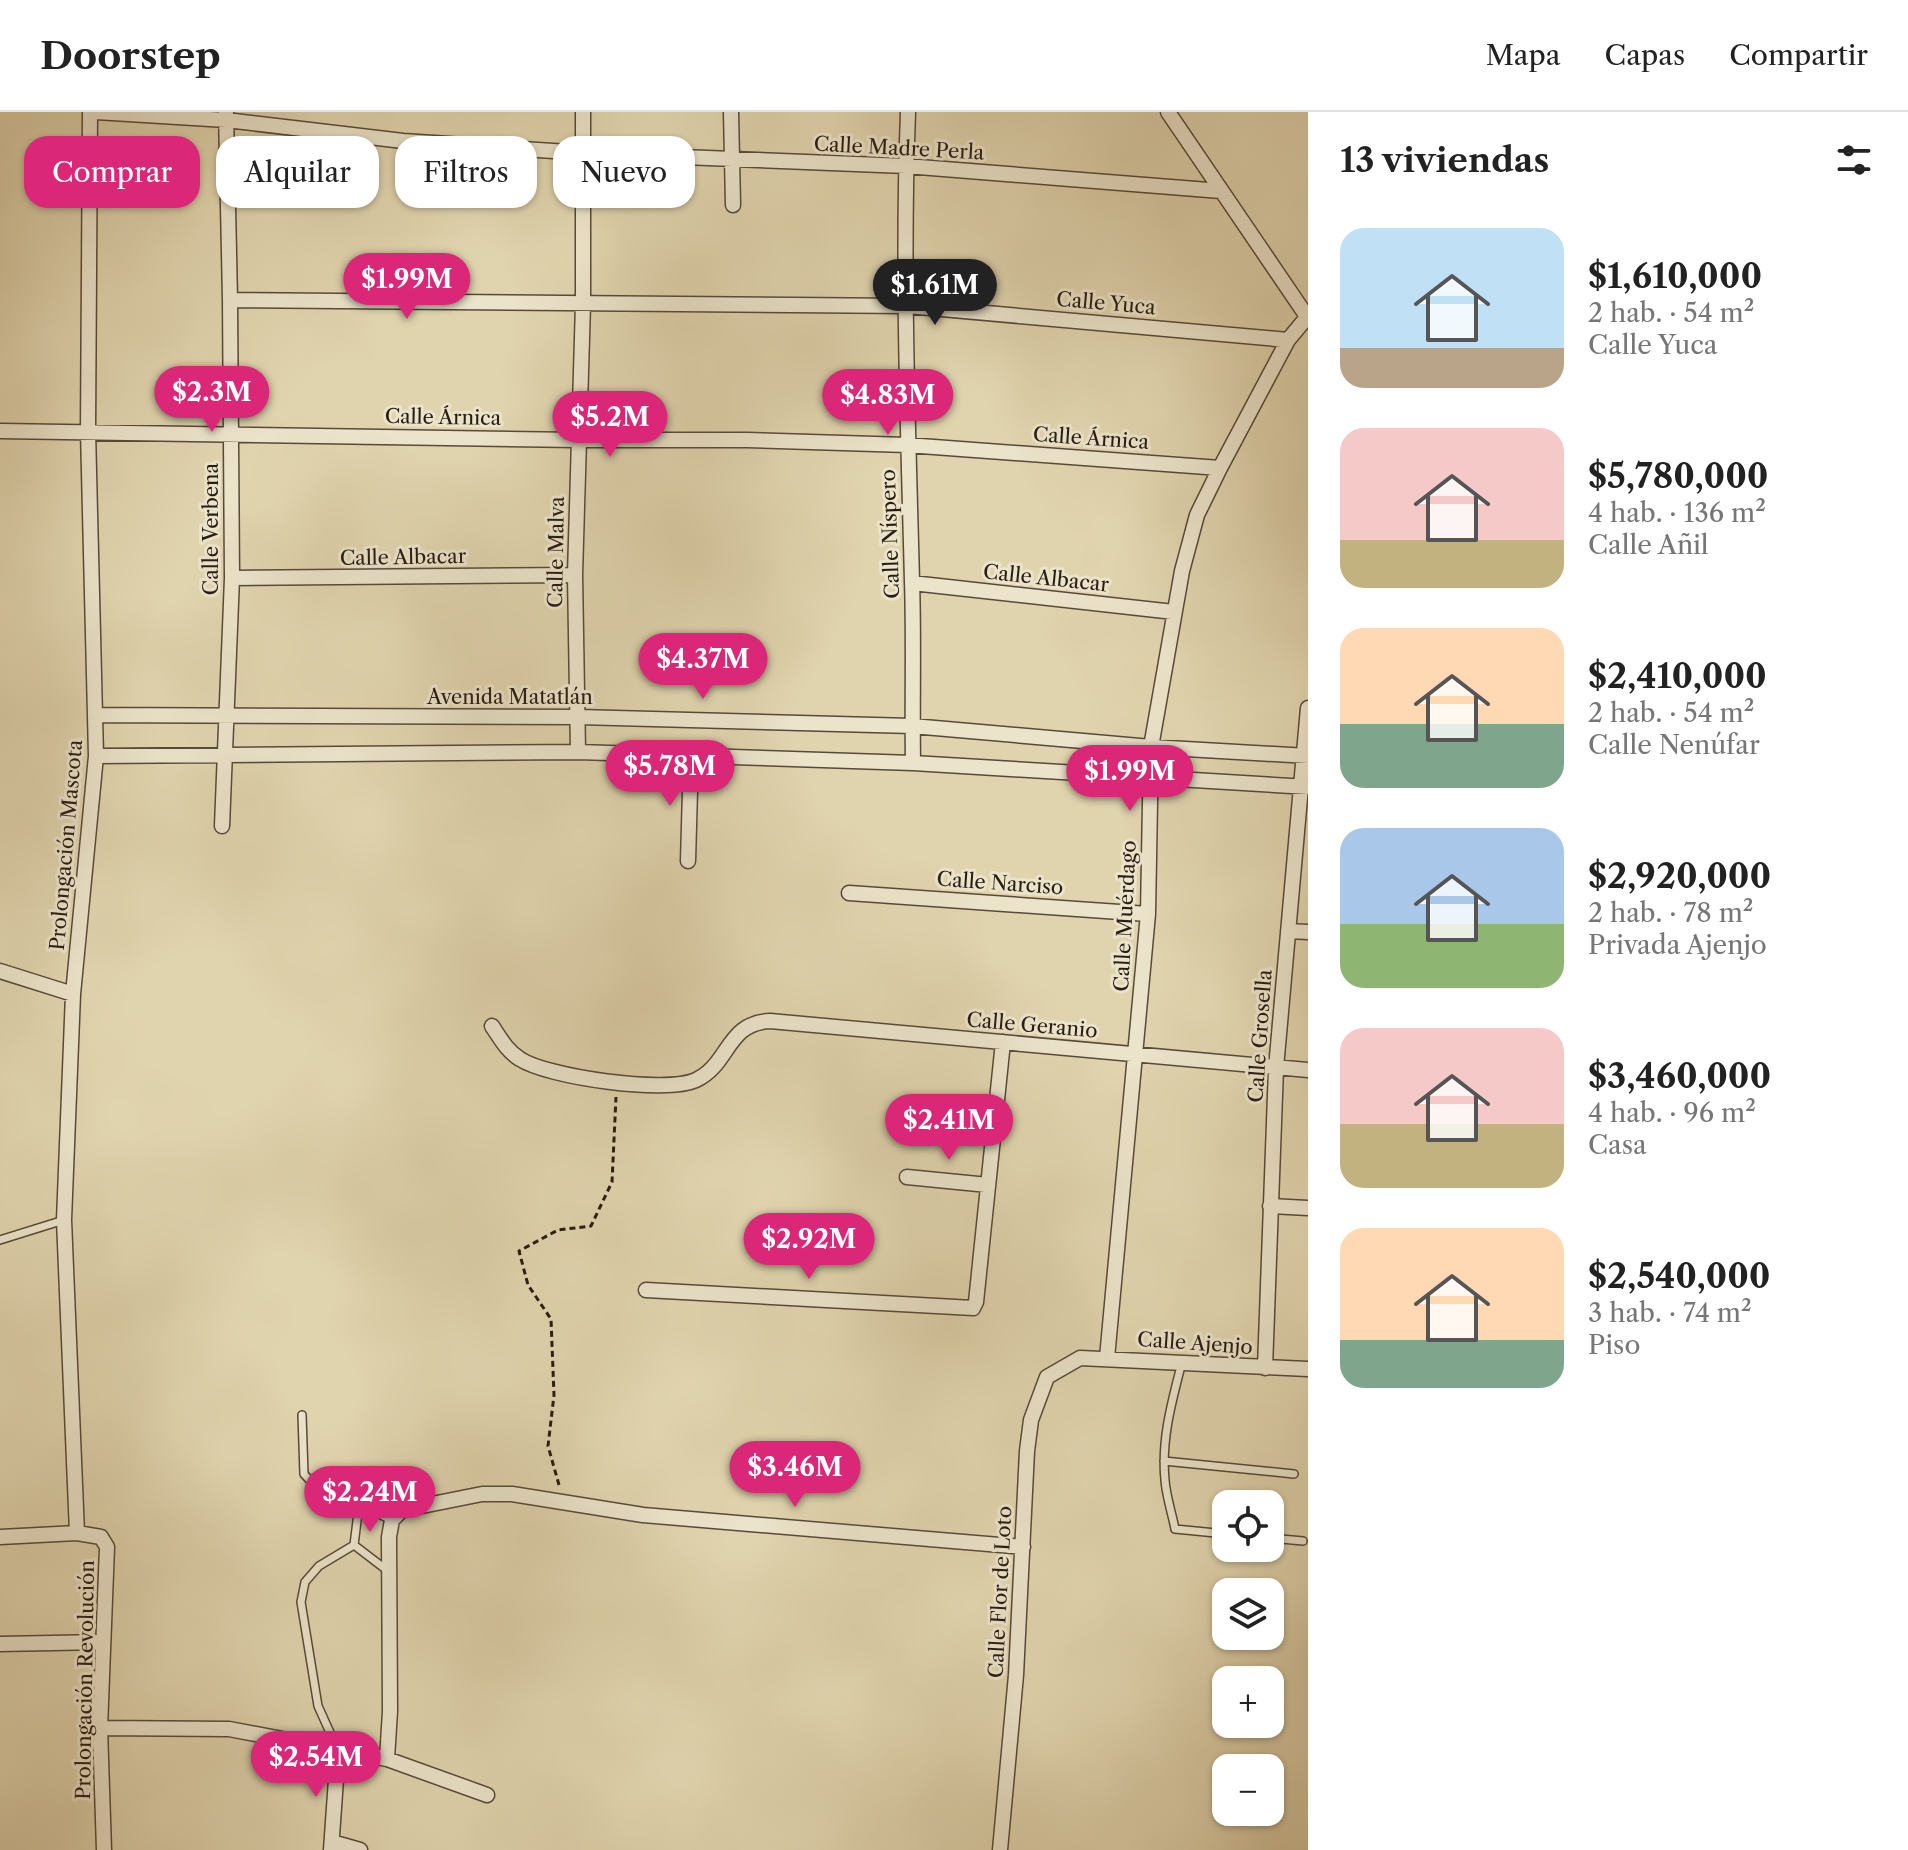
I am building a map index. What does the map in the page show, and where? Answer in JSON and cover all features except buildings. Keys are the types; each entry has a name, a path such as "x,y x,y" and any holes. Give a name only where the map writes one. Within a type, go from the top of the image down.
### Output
{"street":[{"name":"Calle Madre Perla","path":"93,112 226,116 403,141 553,151"},
{"name":"Prolongación Mascota","path":"77,1533 64,1220 73,994 96,756 88,431 93,112"},
{"name":"Calle Malva","path":"583,112 583,136"},
{"path":"731,112 733,205"},
{"name":"Calle Níspero","path":"908,112 907,445 913,763"},
{"path":"1168,112 1308,317"},
{"name":"Calle Verbena","path":"222,826 232,578 226,116"},
{"name":"Calle Madre Perla","path":"695,158 906,166 1221,191"},
{"name":"Calle Malva","path":"578,752 575,575 583,208"},
{"name":"Calle Yuca","path":"230,300 908,306 1288,340"},
{"name":"Calle Muérdago","path":"1107,1358 1148,914 1151,747 1174,612 1197,515 1288,340 1308,317"},
{"name":"Calle Árnica","path":"0,431 747,440 907,445 1220,468"},
{"name":"Calle Albacar","path":"232,578 575,575"},
{"name":"Calle Albacar","path":"912,583 1174,612"},
{"name":"Calle Grosella","path":"1265,1368 1276,1068 1304,786 1308,708"},
{"name":"Avenida Matatlán","path":"95,715 578,717 912,726 1151,747 1306,756"},
{"path":"96,756 578,752 913,763 1304,786"},
{"path":"688,861 691,755"},
{"name":"Calle Narciso","path":"849,893 1148,914"},
{"path":"1288,931 1308,932"},
{"path":"0,971 73,994"},
{"name":"Calle Geranio","path":"616,1084 678,1085 697,1079 726,1051 739,1032 753,1022 770,1021 1308,1070"},
{"path":"492,1026 504,1045 519,1059 536,1066 616,1084"},
{"path":"646,1290 973,1308 1003,1042"},
{"path":"907,1177 988,1185"},
{"path":"1270,1206 1308,1208"},
{"name":"Calle Ajenjo","path":"1080,1358 1308,1369"},
{"name":"Calle Flor de Loto","path":"1000,1850 1016,1675 1031,1420 1047,1377 1080,1358"},
{"path":"387,1759 390,1711 389,1537 392,1520 402,1510 482,1494 512,1494 643,1515 1023,1547"},
{"path":"0,1537 77,1533"},
{"name":"Prolongación Revolución","path":"77,1533 101,1537 107,1547 100,1728 104,1850"},
{"path":"0,1644 103,1642"},
{"path":"100,1728 229,1729 387,1759 487,1795"},
{"path":"338,1751 332,1846 360,1850"}],"lane":[{"path":"0,1240 64,1220"},
{"path":"1182,1362 1166,1429 1165,1483 1175,1529 1212,1533"},
{"path":"302,1415 304,1474 315,1486 392,1520"},
{"path":"1164,1461 1294,1474"},
{"path":"354,1545 359,1505"},
{"path":"1284,1539 1303,1541"},
{"path":"354,1545 389,1572"},
{"path":"338,1751 325,1728 318,1706 301,1602 305,1582 319,1566 354,1545"}],"path":[{"path":"564,1500 548,1446 554,1395 551,1319 528,1285 519,1251 558,1230 591,1226 612,1182 616,1084"}]}
